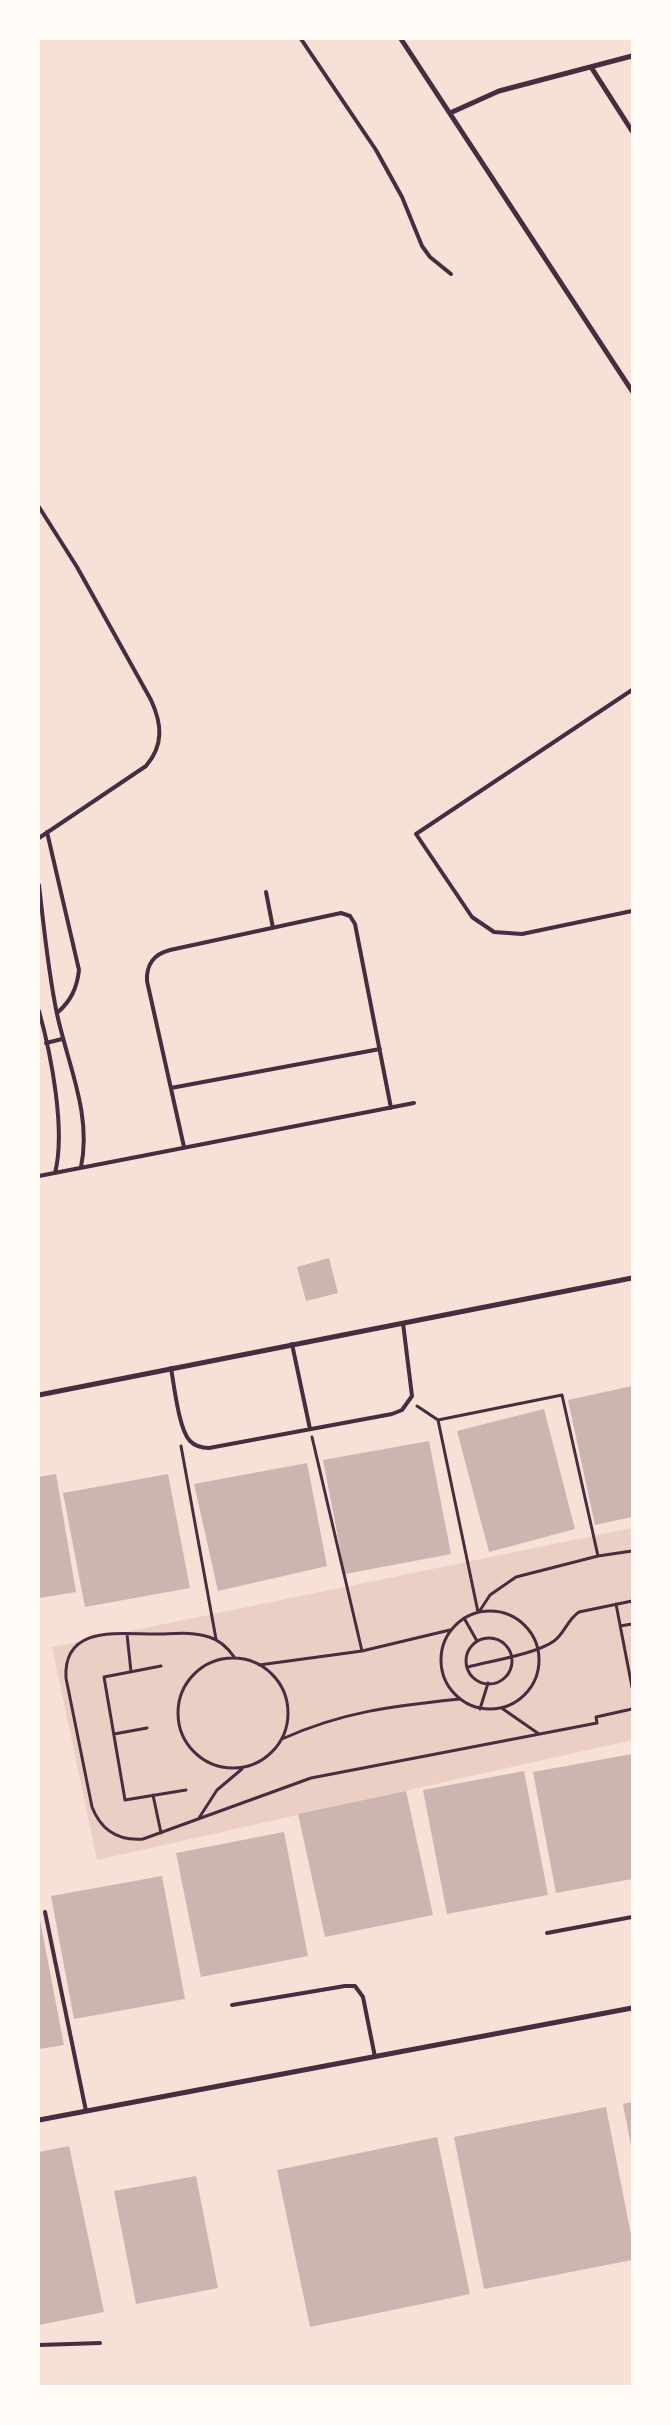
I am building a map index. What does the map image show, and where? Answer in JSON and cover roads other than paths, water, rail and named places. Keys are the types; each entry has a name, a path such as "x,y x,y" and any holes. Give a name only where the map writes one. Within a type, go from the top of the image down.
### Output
{"street":[{"path":"401,39 632,391"},
{"path":"450,113 499,91 632,56"},
{"path":"591,67 632,131"},
{"path":"39,1394 632,1278"},
{"path":"39,2120 632,2008"}],"lane":[{"path":"301,39 376,150 402,197 422,246 430,257 451,274"},
{"path":"39,507 77,567 151,700 160,730 157,749 146,766 39,838"},
{"path":"632,690 416,834 472,917 494,932 522,934 632,911"},
{"path":"47,832 79,970 76,990 64,1007 57,1013"},
{"path":"39,885 47,962 62,1039 83,1115 85,1142 82,1167"},
{"path":"266,892 273,928"},
{"path":"184,1147 147,981 146,974 152,961 163,952 341,913 346,914 353,920 391,1108"},
{"path":"39,1011 60,1133 55,1173"},
{"path":"46,1043 62,1039"},
{"path":"171,1088 380,1049"},
{"path":"39,1176 414,1103"},
{"path":"171,1368 184,1431 195,1445 209,1448 397,1412 410,1401 412,1390 403,1322"},
{"path":"292,1344 310,1429"},
{"path":"45,1912 86,2111"},
{"path":"547,1933 632,1917"},
{"path":"232,2006 345,1986 355,1986 363,1997 375,2057"},
{"path":"39,2345 100,2343"}]}
